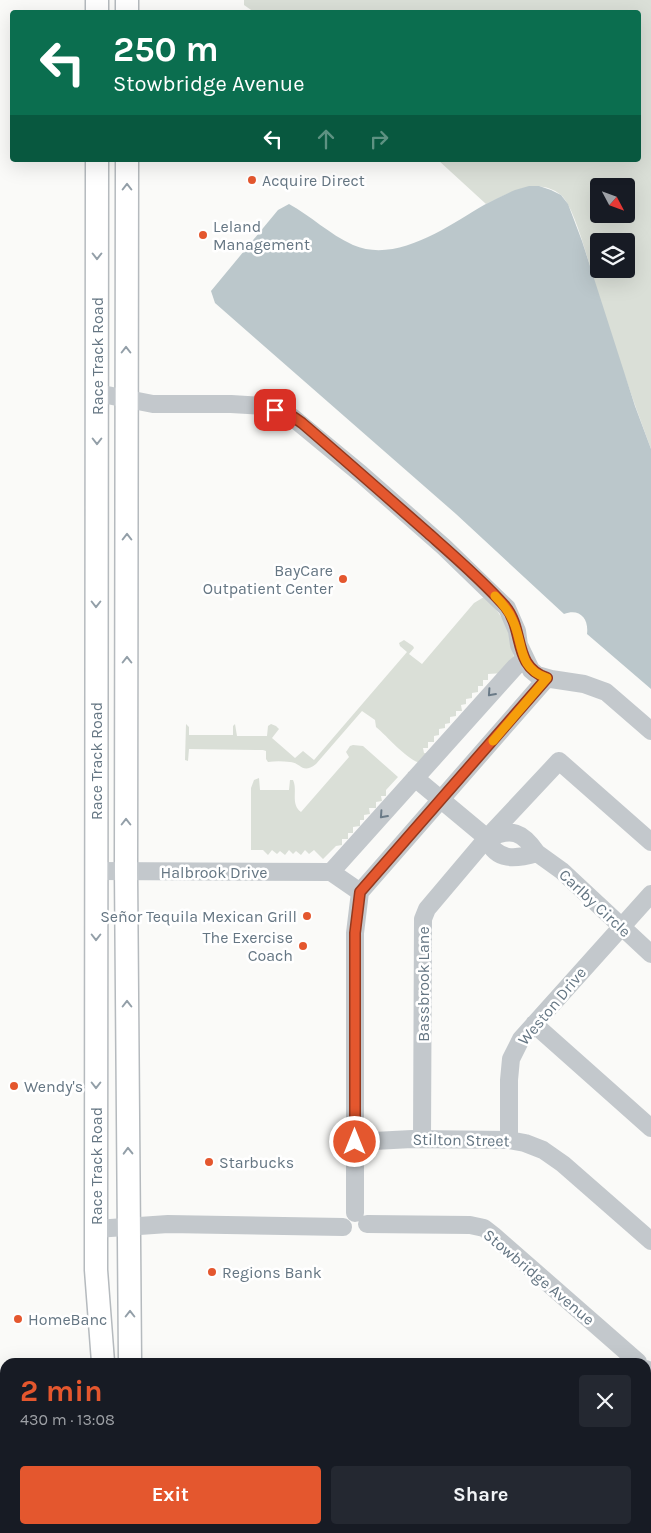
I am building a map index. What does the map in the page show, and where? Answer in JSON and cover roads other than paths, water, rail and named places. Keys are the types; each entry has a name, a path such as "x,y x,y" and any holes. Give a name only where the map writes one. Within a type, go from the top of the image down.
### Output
{"main road":[{"name":"Race Track Road","path":"97,162 96,1270 101,1315 103,1358"},
{"name":"Race Track Road","path":"127,162 126,871 130,1358"}],"street":[{"path":"97,392 153,404 238,404 263,406 292,416 444,547 507,608 514,621 519,645 531,670 537,675 547,678 584,684 606,692 651,731"},
{"path":"360,892 331,872 515,667 526,659"},
{"path":"355,1142 355,933 360,892 547,678"},
{"name":"Bassbrook Lane","path":"422,1139 423,919 427,909 487,838 559,761 651,842"},
{"path":"415,778 487,838 494,852 515,858 537,853"},
{"name":"Carlby Circle","path":"487,838 506,831 525,839 537,853 562,871 651,954"},
{"name":"Halbrook Drive","path":"96,871 331,872"},
{"name":"Weston Drive","path":"509,1140 511,1059 521,1039 651,894"},
{"path":"534,1024 651,1128"},
{"name":"Stilton Street","path":"355,1142 422,1139 509,1140 525,1143 543,1150 563,1164 651,1241"},
{"name":"Stowbridge Avenue","path":"355,1142 361,1219 470,1225 484,1228 633,1358"},
{"path":"96,1229 168,1224 343,1227"}],"place":[{"name":"Acquire Direct","path":"252,180"},
{"name":"Leland Management","path":"203,235"},
{"name":"BayCare Outpatient Center","path":"343,579"},
{"name":"Señor Tequila Mexican Grill","path":"307,916"},
{"name":"The Exercise Coach","path":"303,946"},
{"name":"Wendy's","path":"14,1086"},
{"name":"Starbucks","path":"209,1162"},
{"name":"Regions Bank","path":"212,1272"},
{"name":"HomeBanc","path":"18,1319"}]}
